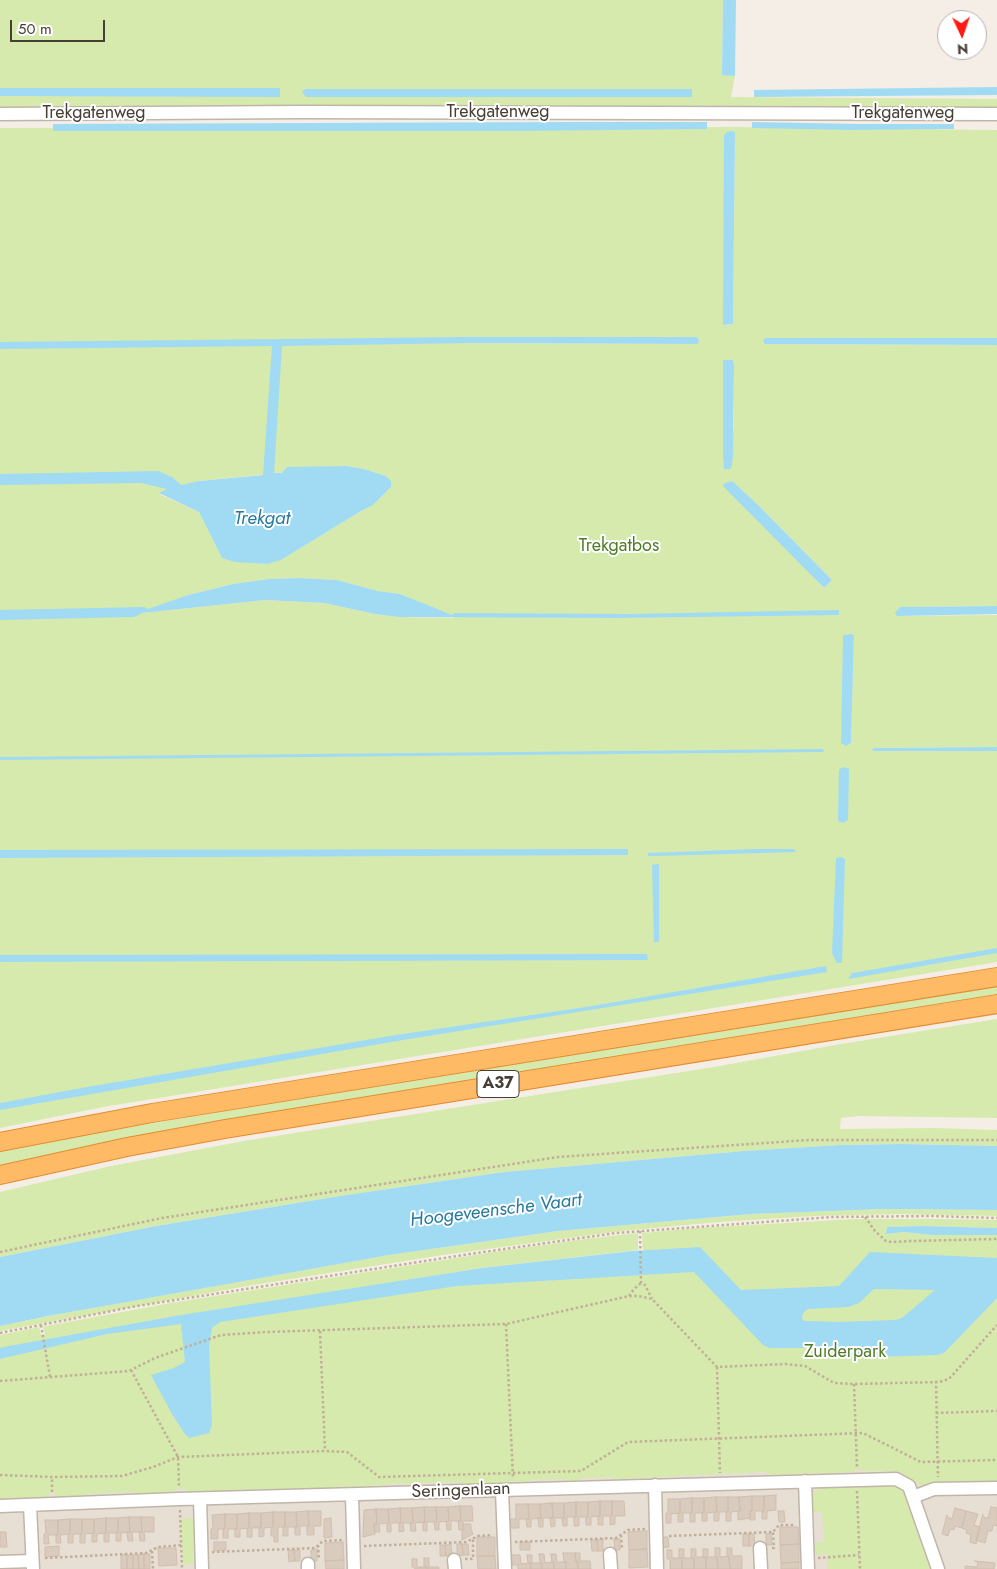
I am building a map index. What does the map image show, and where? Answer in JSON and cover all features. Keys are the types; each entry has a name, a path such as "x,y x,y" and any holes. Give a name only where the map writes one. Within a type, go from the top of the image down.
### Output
{"highway":[{"name":"A37","path":"0,1142 152,1112 997,977"},
{"name":"A37","path":"0,1175 128,1147 225,1129 997,1004"}],"street":[{"name":"Trekgatenweg","path":"0,114 302,112 997,114"},
{"name":"Seringenlaan","path":"0,1506 896,1478 909,1486 913,1497"},
{"path":"805,1481 808,1564"},
{"path":"655,1485 657,1569"},
{"path":"938,1569 913,1497 934,1489 997,1488"},
{"path":"505,1569 504,1538 508,1490"},
{"path":"352,1495 354,1569"},
{"path":"200,1499 202,1569"},
{"path":"0,1562 32,1563 30,1505"},
{"path":"760,1548 761,1569"},
{"path":"610,1554 611,1569"}],"path":[{"path":"0,1252 162,1218 558,1157 809,1140 997,1140"},
{"path":"0,1333 136,1306 470,1254 640,1231 865,1217 932,1216 997,1218"},
{"path":"865,1217 875,1231 886,1241 997,1239"},
{"path":"640,1231 641,1282 652,1299 717,1367 721,1483"},
{"path":"629,1296 641,1282"},
{"path":"0,1381 131,1370 155,1358 211,1338 233,1334 506,1324 629,1296 652,1299"},
{"path":"506,1324 513,1473 508,1490"},
{"path":"41,1325 50,1377"},
{"path":"717,1367 786,1364 805,1366 834,1383 936,1381 949,1379 997,1325"},
{"path":"320,1331 325,1451"},
{"path":"131,1370 178,1457 182,1569"},
{"path":"936,1381 938,1490"},
{"path":"854,1384 860,1569"},
{"path":"936,1413 997,1411"},
{"path":"0,1475 52,1477 122,1476 154,1467 178,1457 325,1451 346,1452 379,1477 581,1471 628,1442 863,1433 923,1462 997,1460"},
{"path":"202,1553 315,1548 324,1541 353,1543 466,1542 478,1536 504,1538 616,1538 628,1530 656,1533 773,1532 779,1525 807,1524"},
{"path":"454,1564 473,1559 473,1538"},
{"path":"32,1563 146,1553 158,1547 182,1545"},
{"path":"152,1550 152,1569"},
{"path":"808,1564 859,1555"}],"shaded area":[{"path":"997,1342 997,1569 0,1569 0,1390"}],"green space":[{"path":"0,0 723,0 722,74 735,76 731,97 997,99 997,109 0,111"},
{"name":"Trekgatbos","path":"732,127 997,130 997,338 765,338 764,341 765,344 997,345 997,606 900,607 897,616 997,615 997,747 872,749 873,751 997,751 997,962 103,1107 0,1128 0,128","holes":["735,133 733,323 723,325","471,337 697,337 699,340 698,344 472,343 469,341","723,360 732,360 734,365 734,428 724,463","347,466 386,476 391,482 391,487 373,505 281,560 267,564 222,558 199,512 159,494 199,481","759,506 832,580 823,588","269,579 337,580 378,591 400,594 455,618 399,617 324,603 265,600 141,613 188,595 233,584","850,634 854,636 851,743 846,746 843,635"]},
{"path":"997,986 997,997 0,1168 0,1151 11,1148 229,1110"},
{"path":"997,1019 997,1118 858,1116 841,1118 840,1129 936,1128 997,1130 997,1146 840,1145 744,1151 504,1172 156,1226 0,1257 0,1192 111,1166 244,1141 714,1067"},
{"path":"884,1209 997,1210 997,1216 897,1214 814,1216 621,1231 443,1255 247,1286 0,1331 0,1326 219,1285 389,1255 558,1231 751,1214"},
{"name":"Zuiderpark","path":"855,1219 997,1220 997,1228 887,1227 886,1234 904,1232 932,1235 997,1234 997,1483 942,1485 941,1482 936,1482 936,1485 921,1485 905,1475 893,1471 855,1470 854,1472 770,1475 766,1472 614,1479 613,1477 581,1478 577,1481 565,1479 528,1480 527,1483 510,1481 510,1483 464,1485 461,1482 386,1484 380,1487 380,1484 375,1484 375,1487 186,1493 185,1489 176,1489 176,1494 140,1496 133,1492 87,1494 85,1497 55,1498 55,1492 50,1492 47,1499 0,1500 0,1335 39,1327 41,1335 45,1334 43,1327 46,1326 171,1303 585,1239 638,1233 638,1250 482,1268 394,1282 649,1250 643,1250 642,1233"},
{"path":"894,1484 903,1490 930,1569 827,1569 827,1554 814,1555 816,1543 824,1542 822,1512 812,1512 813,1492 826,1485"},
{"path":"195,1518 196,1530 193,1532 193,1564 183,1565 181,1519"}],"water":[{"path":"723,0 736,0 735,76 722,75"},
{"path":"997,87 997,95 754,97 754,90"},
{"path":"0,88 280,88 280,97 0,96"},
{"path":"305,89 692,89 692,97 306,97 302,92"},
{"path":"707,122 707,129 53,131 53,124"},
{"path":"752,122 954,124 954,129 850,130 752,128"},
{"path":"731,131 735,132 733,324 723,325 724,135"},
{"name":"Trekgat","path":"471,337 697,337 699,340 698,344 472,343 282,346 274,473 282,473 287,467 347,466 386,476 391,481 391,487 373,505 281,560 267,564 235,562 222,558 199,512 159,493 167,489 141,483 0,485 0,474 158,471 172,477 181,485 199,481 263,475 272,346 0,349 0,342"},
{"path":"765,338 997,338 997,345 765,344 763,341"},
{"path":"723,360 733,360 734,365 733,454 730,469 724,469 723,456"},
{"path":"732,481 832,580 824,588 723,486 725,483"},
{"path":"269,579 337,580 378,591 400,594 452,615 454,613 631,614 839,610 839,615 617,618 399,617 324,603 265,600 142,613 134,617 0,620 0,610 144,607 148,609 188,595 233,584"},
{"path":"997,606 997,614 897,616 895,613 900,607"},
{"path":"843,635 854,635 851,743 846,746 841,743"},
{"path":"997,747 997,751 873,751 872,749 875,748"},
{"path":"823,749 824,752 0,760 0,757"},
{"path":"845,767 849,769 848,820 843,823 838,821 839,769"},
{"path":"628,849 628,855 0,858 0,850"},
{"path":"794,849 796,852 648,856 648,853"},
{"path":"841,857 845,859 842,963 837,963 832,953 836,858"},
{"path":"659,864 659,942 654,942 652,865"},
{"path":"997,948 997,953 848,979 852,973"},
{"path":"647,954 648,960 0,962 0,955"},
{"path":"826,966 827,972 397,1041 0,1110 0,1103 87,1087 396,1035 586,1007"},
{"name":"Hoogeveensche Vaart","path":"840,1145 997,1146 997,1210 884,1209 751,1214 558,1231 389,1255 0,1326 0,1257 156,1226 504,1172 744,1151"},
{"path":"887,1227 997,1228 997,1235 932,1235 904,1232 886,1234"},
{"path":"700,1247 741,1290 839,1286 870,1252 997,1258 997,1298 944,1353 937,1355 839,1358 839,1355 831,1348 770,1348 763,1345 694,1272 457,1286 220,1322 212,1328 209,1346 212,1425 209,1433 189,1438 172,1414 151,1375 174,1368 185,1362 181,1324 107,1334 0,1359 0,1348 181,1315 482,1268 632,1251","holes":["874,1289 935,1290 902,1318 895,1320 838,1322 804,1321 802,1318 803,1313 808,1309 848,1307 859,1303"]}],"building":[{"path":"776,1495 776,1510 767,1511 767,1519 762,1519 764,1496"},
{"path":"752,1496 750,1518 738,1520 738,1512 740,1511 739,1497"},
{"path":"752,1496 764,1496 764,1511 755,1511 755,1520 750,1520"},
{"path":"716,1497 717,1512 707,1513 707,1521 702,1521 704,1498"},
{"path":"716,1497 728,1497 728,1512 719,1512 719,1521 714,1521 714,1512 717,1512"},
{"path":"728,1497 739,1497 740,1511 731,1512 731,1521 726,1521"},
{"path":"692,1498 704,1498 704,1513 695,1513 695,1522 690,1522"},
{"path":"692,1498 692,1513 683,1513 683,1522 678,1522 680,1499"},
{"path":"668,1499 680,1499 680,1513 671,1514 671,1523 666,1523"},
{"path":"600,1501 600,1516 591,1517 591,1525 586,1525 588,1502"},
{"path":"600,1501 612,1501 612,1516 603,1516 603,1525 598,1525"},
{"path":"612,1501 624,1501 625,1516 615,1516 615,1524 610,1525 610,1516 612,1516"},
{"path":"576,1502 588,1502 588,1517 579,1517 579,1526 574,1526"},
{"path":"576,1502 576,1517 567,1517 567,1526 563,1526 564,1503"},
{"path":"552,1503 553,1518 543,1518 543,1527 539,1527 538,1518 541,1518 540,1504"},
{"path":"552,1503 564,1503 564,1518 555,1518 555,1526 551,1527 550,1518 553,1518"},
{"path":"516,1504 528,1504 529,1519 519,1519 519,1528 510,1528 510,1519 516,1519"},
{"path":"528,1504 540,1504 541,1518 531,1519 531,1527 527,1527 526,1519 529,1519"},
{"path":"460,1506 472,1506 473,1521 463,1521 463,1530 459,1530 458,1521 461,1521"},
{"path":"460,1506 461,1521 451,1521 451,1530 447,1530 446,1522 449,1521 448,1507"},
{"path":"424,1507 436,1507 437,1522 427,1522 427,1531 423,1531 423,1522 425,1522"},
{"path":"424,1507 425,1522 415,1523 416,1531 411,1531 410,1523 413,1523 412,1508"},
{"path":"436,1507 448,1507 449,1521 439,1522 439,1530 435,1530 434,1522 437,1522"},
{"path":"991,1507 997,1508 997,1526 993,1525 992,1531 988,1531 985,1543 976,1540 983,1514 983,1517 988,1518"},
{"path":"400,1508 412,1508 413,1523 403,1523 404,1531 399,1532 399,1523 401,1523"},
{"path":"400,1508 401,1523 391,1523 391,1532 387,1532 387,1524 389,1523 388,1509"},
{"path":"955,1508 966,1511 962,1528 955,1526 954,1530 950,1529 948,1536 942,1534 947,1515 947,1517 952,1519"},
{"path":"376,1509 388,1509 389,1523 379,1524 380,1532 375,1532 374,1524 377,1524"},
{"path":"376,1509 377,1524 374,1524 375,1534 363,1537 364,1510"},
{"path":"308,1511 321,1511 321,1526 314,1526 314,1535 307,1535 307,1526 309,1526"},
{"path":"308,1511 309,1526 300,1526 300,1535 295,1535 295,1526 297,1527 296,1512"},
{"path":"778,1511 784,1511 785,1522 779,1522"},
{"path":"966,1511 978,1514 974,1525 980,1527 976,1544 970,1542 971,1535 962,1528"},
{"path":"273,1512 285,1512 285,1527 278,1527 278,1542 274,1542 274,1536 271,1536"},
{"path":"273,1512 273,1527 264,1528 264,1536 259,1537 261,1513"},
{"path":"285,1512 296,1512 297,1527 288,1527 288,1536 283,1536"},
{"path":"249,1513 249,1528 240,1529 240,1537 235,1537 237,1514"},
{"path":"249,1513 261,1513 261,1528 252,1528 252,1537 247,1537"},
{"path":"225,1514 225,1529 218,1529 218,1539 211,1539 211,1529 213,1529 212,1515"},
{"path":"225,1514 237,1514 237,1529 228,1529 228,1538 223,1538"},
{"path":"129,1517 141,1517 142,1532 132,1532 133,1541 128,1541 127,1532 130,1532"},
{"path":"129,1517 130,1532 121,1533 121,1541 116,1541 118,1518"},
{"path":"141,1517 154,1517 154,1532 144,1532 145,1541 140,1541 139,1532 142,1532"},
{"path":"106,1518 118,1518 118,1533 109,1533 109,1542 104,1542"},
{"path":"106,1518 106,1533 97,1534 97,1542 92,1542 94,1519"},
{"path":"331,1518 332,1537 324,1538 324,1519"},
{"path":"70,1519 70,1534 60,1535 61,1543 56,1543 58,1520"},
{"path":"70,1519 82,1519 82,1534 73,1534 73,1543 68,1543"},
{"path":"82,1519 94,1519 94,1533 85,1534 85,1543 80,1543"},
{"path":"45,1520 58,1520 58,1535 48,1535 49,1544 44,1544 44,1534 46,1534"},
{"path":"463,1524 471,1524 473,1534 462,1540 462,1530 464,1530"},
{"path":"780,1527 798,1527 799,1544 780,1545"},
{"path":"647,1531 647,1549 629,1550 628,1532"},
{"path":"0,1532 6,1532 7,1547 0,1547"},
{"path":"771,1533 772,1545 766,1545 766,1534"},
{"path":"743,1534 749,1534 749,1546 743,1546"},
{"path":"749,1534 754,1534 755,1546 749,1546"},
{"path":"477,1537 495,1537 495,1556 477,1556"},
{"path":"662,1537 668,1537 669,1547 662,1548"},
{"path":"603,1539 603,1551 598,1551 597,1540"},
{"path":"614,1539 620,1539 620,1550 615,1550"},
{"path":"591,1540 597,1540 598,1551 592,1551"},
{"path":"214,1542 226,1542 226,1550 214,1551"},
{"path":"343,1542 344,1560 325,1561 325,1543"},
{"path":"520,1542 530,1542 530,1550 520,1550"},
{"path":"451,1544 452,1556 446,1556 445,1545"},
{"path":"457,1544 462,1544 463,1555 457,1556"},
{"path":"462,1544 468,1544 469,1555 463,1555"},
{"path":"799,1544 799,1562 781,1563 780,1545"},
{"path":"440,1545 445,1545 446,1556 440,1556"},
{"path":"59,1546 59,1556 45,1557 45,1547"},
{"path":"158,1548 176,1548 177,1565 159,1566"},
{"path":"715,1548 720,1548 720,1557 729,1556 730,1569 718,1569"},
{"path":"727,1548 732,1548 732,1556 742,1556 742,1569 730,1569"},
{"path":"317,1549 317,1561 311,1561 311,1550"},
{"path":"647,1549 648,1567 629,1568 629,1550"},
{"path":"679,1549 684,1549 684,1558 694,1558 694,1569 682,1569 682,1558 679,1558"},
{"path":"691,1549 696,1549 696,1557 706,1557 706,1569 694,1569 694,1558 691,1558"},
{"path":"703,1549 708,1549 708,1557 717,1557 718,1569 706,1569 706,1557 703,1557"},
{"path":"288,1550 294,1550 295,1561 289,1562"},
{"path":"294,1550 300,1550 300,1561 295,1561"},
{"path":"667,1550 672,1550 672,1558 682,1558 682,1569 670,1569 670,1559 667,1559"},
{"path":"563,1553 575,1553 578,1569 566,1569"},
{"path":"575,1553 580,1553 580,1561 590,1561 591,1569 578,1569"},
{"path":"144,1554 144,1569 139,1569 138,1555"},
{"path":"144,1554 150,1554 150,1569 144,1569"},
{"path":"539,1554 544,1554 545,1563 554,1562 554,1569 542,1569"},
{"path":"551,1554 556,1554 557,1562 566,1562 566,1569 554,1569"},
{"path":"121,1555 127,1555 127,1569 121,1569"},
{"path":"127,1555 133,1555 133,1569 127,1569"},
{"path":"133,1555 138,1555 139,1569 133,1569"},
{"path":"511,1555 520,1555 521,1564 530,1563 531,1569 518,1569 518,1565 511,1565"},
{"path":"527,1555 532,1555 532,1563 542,1563 542,1569 531,1569"},
{"path":"477,1556 495,1556 496,1569 478,1569"},
{"path":"424,1558 429,1558 429,1567 439,1567 439,1569 427,1569 427,1567 424,1567"},
{"path":"412,1559 417,1559 417,1567 427,1567 427,1569 415,1569 412,1567"},
{"path":"344,1560 344,1569 326,1569 325,1561"},
{"path":"975,1561 995,1563 994,1569 965,1569 965,1566 977,1567 978,1562"},
{"path":"799,1562 799,1569 781,1569 781,1563"}]}
